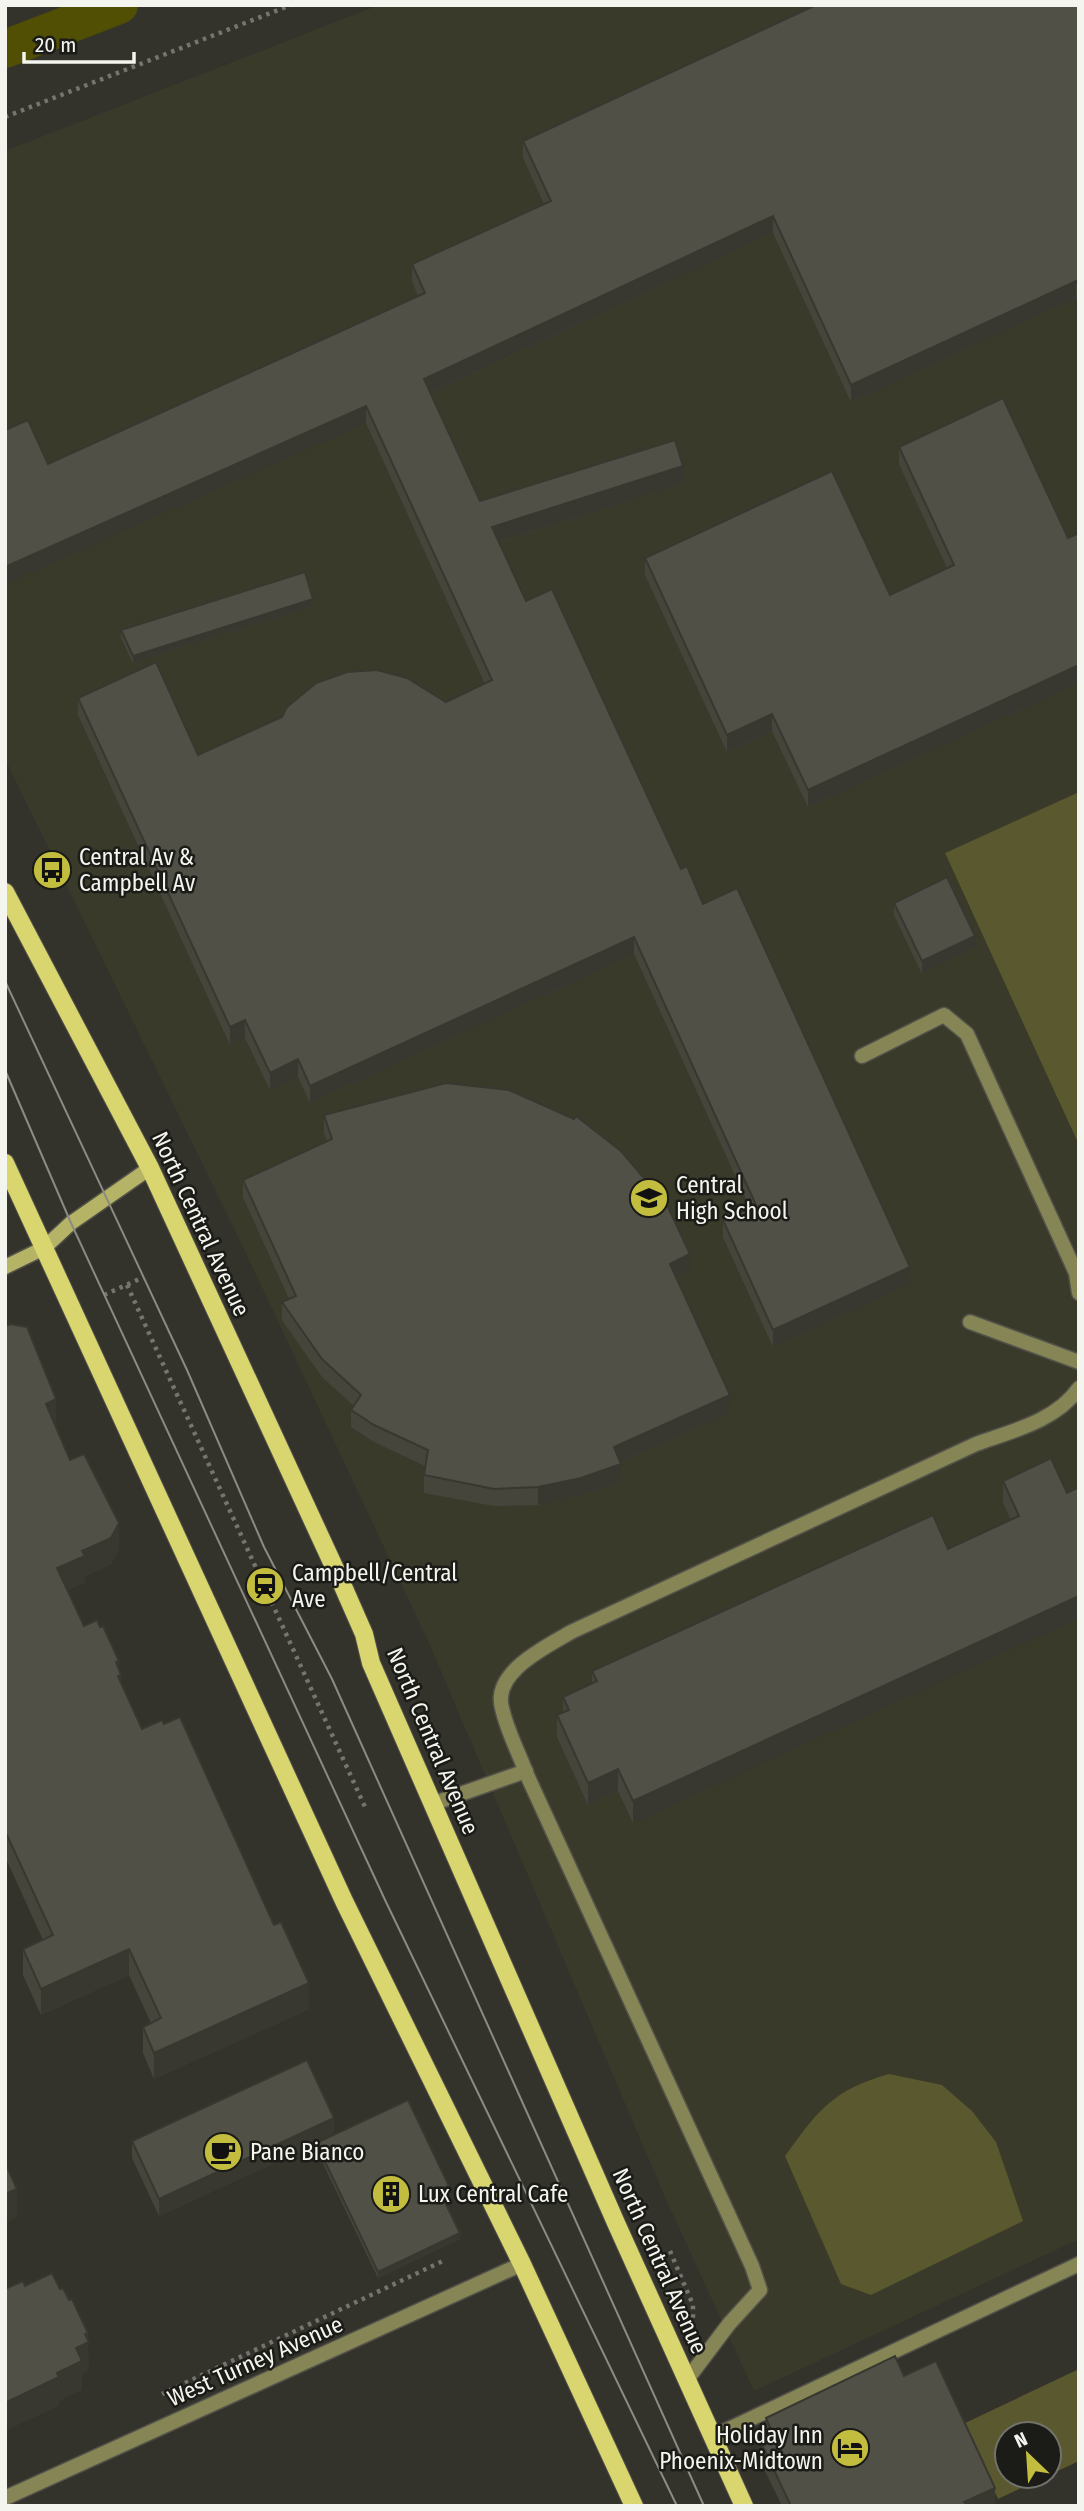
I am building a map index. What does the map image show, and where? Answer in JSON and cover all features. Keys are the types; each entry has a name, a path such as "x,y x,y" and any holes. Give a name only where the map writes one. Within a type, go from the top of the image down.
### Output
{"main road":[{"name":"North Central Avenue","path":"5,892 150,1168 342,1584 364,1634 371,1663 432,1804 686,2381 744,2506"},
{"path":"5,1163 377,1972 522,2264 634,2506"}],"street":[{"path":"862,1056 944,1015 967,1034 1076,1273 1079,1293"},
{"path":"5,1267 44,1248 71,1223 150,1168"},
{"path":"970,1322 1079,1362"},
{"path":"686,2381 729,2324 760,2290 752,2266 526,1772 501,1706 501,1689 516,1670 541,1650 571,1632 963,1450 1034,1423 1067,1404 1079,1388"},
{"path":"432,1804 526,1772"},
{"name":"West Turney Avenue","path":"5,2498 522,2264"},
{"path":"712,2437 1079,2264"}],"path":[{"path":"5,117 291,5"},
{"path":"104,1295 144,1277"},
{"path":"127,1285 365,1807"},
{"path":"162,2394 445,2260"}],"shaded area":[{"name":"Central High School","path":"379,5 1079,5 1079,792 945,853 1079,1146 1079,2239 754,2391 665,2197 429,1643 245,1251 5,759 5,151"},
{"path":"1079,792 1079,1145 945,853"},
{"path":"889,2074 942,2085 972,2111 996,2142 1023,2221 871,2295 841,2284 785,2156 807,2126 828,2104 854,2087"},
{"path":"1079,2369 1079,2461 1063,2468 1063,2420 993,2420 993,2488 963,2424"},
{"path":"994,2490 1017,2490 998,2499"}],"building":[{"path":"816,5 1079,5 1079,286 1076,281 851,385 773,216 424,379 480,501 675,440 683,466 492,527 526,601 552,589 681,869 687,866 703,904 737,888 910,1267 773,1330 723,1220 756,1205 634,937 310,1086 298,1059 270,1073 245,1020 230,1027 78,698 156,662 198,755 282,717 287,707 316,683 347,672 377,670 407,678 446,702 492,680 366,406 5,567 5,430 28,420 48,464 425,293 412,264 551,201 523,141"},
{"path":"1003,398 1068,538 1079,533 1079,665 808,790 772,714 727,735 645,558 832,471 890,595 954,565 899,447"},
{"path":"305,572 313,599 133,656 121,630"},
{"path":"947,877 975,936 922,961 894,903"},
{"path":"446,1083 509,1090 574,1119 576,1116 621,1151 667,1205 690,1254 670,1264 730,1395 614,1447 621,1464 581,1478 538,1487 494,1489 424,1475 428,1450 374,1425 351,1410 361,1395 322,1359 282,1302 296,1296 243,1180 332,1139 324,1115"},
{"path":"10,1324 27,1327 56,1399 46,1404 70,1460 84,1454 119,1523 111,1538 82,1551 85,1556 57,1568 84,1626 97,1620 100,1627 103,1626 119,1661 116,1662 121,1675 118,1676 142,1729 162,1720 164,1724 180,1717 274,1925 281,1922 309,1983 154,2053 143,2027 161,2018 129,1949 41,1989 23,1949 53,1935 7,1835 5,1836 5,1327"},
{"path":"1051,1458 1067,1493 1079,1487 1079,1596 633,1801 618,1769 588,1783 557,1715 569,1710 563,1697 597,1681 592,1671 933,1515 948,1549 1019,1516 1003,1481"},
{"name":"Pane Bianco","path":"307,2060 334,2118 159,2199 132,2141"},
{"name":"Lux Central Cafe","path":"408,2100 449,2186 439,2190 460,2233 378,2272 316,2143"},
{"path":"5,2163 17,2189 5,2194"},
{"path":"52,2273 60,2289 63,2288 69,2300 72,2299 88,2333 85,2334 89,2342 76,2348 82,2361 57,2373 59,2377 5,2403 5,2289 23,2281 25,2286"},
{"name":"Holiday Inn Phoenix-Midtown","path":"895,2356 904,2376 936,2361 993,2484 993,2489 964,2502 964,2506 791,2506 762,2445 775,2438 766,2418"}],"waterway":[{"path":"5,49 119,5"}],"tram line":[{"path":"5,981 187,1370 264,1547 332,1679 704,2506"},
{"path":"5,1070 71,1223 386,1902 677,2506"}],"place":[{"name":"Central Av & Campbell Av","path":"52,870"},
{"name":"Central High School","path":"649,1198"},
{"name":"Campbell/Central Ave","path":"265,1586"},
{"name":"Pane Bianco","path":"223,2152"},
{"name":"Lux Central Cafe","path":"391,2194"},
{"name":"Holiday Inn Phoenix-Midtown","path":"850,2448"}]}
